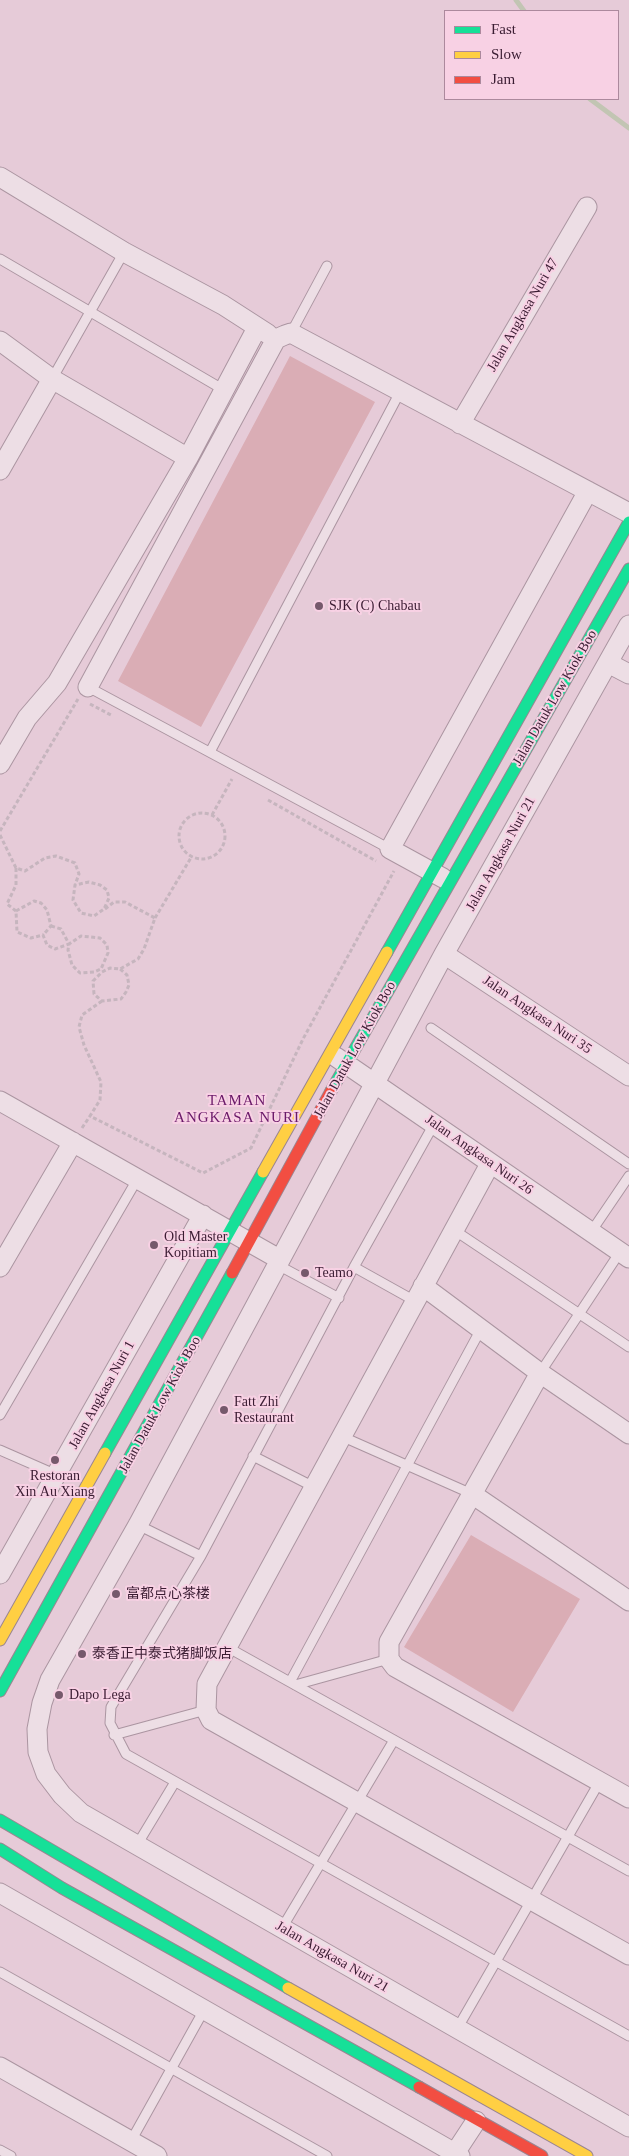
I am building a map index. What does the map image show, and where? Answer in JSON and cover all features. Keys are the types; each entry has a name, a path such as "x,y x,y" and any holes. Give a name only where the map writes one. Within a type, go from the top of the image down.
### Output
{"main road":[{"name":"Jalan Datuk Low Kiok Boo","path":"0,1640 329,1052 629,522"},
{"name":"Jalan Datuk Low Kiok Boo","path":"0,1691 347,1064 629,569"},
{"path":"0,1805 12,1828"},
{"path":"0,1820 406,2057 586,2156"},
{"path":"1,1850 62,1888 182,1953 476,2121 542,2156"}],"street":[{"path":"0,177 124,252 223,305 257,328 284,336 400,392 629,513"},
{"name":"Jalan Angkasa Nuri 47","path":"460,424 587,207"},
{"path":"0,764 27,718 57,683 188,458 257,328"},
{"path":"83,693 284,336"},
{"path":"0,341 52,378 188,458"},
{"path":"0,470 52,378"},
{"path":"450,882 432,872 385,859 588,491"},
{"name":"Jalan Angkasa Nuri 21","path":"629,625 444,954 138,1525 50,1680 37,1729 38,1752 46,1774 62,1795 81,1813 629,2127"},
{"path":"608,663 629,674"},
{"name":"Jalan Angkasa Nuri 35","path":"444,954 629,1076"},
{"name":"Jalan Angkasa Nuri 26","path":"329,1052 624,1255"},
{"path":"0,1101 250,1242 278,1261"},
{"path":"0,1267 72,1142"},
{"path":"490,1164 207,1684 206,1710 211,1720 629,1956"},
{"name":"Jalan Angkasa Nuri 1","path":"0,1574 58,1475 203,1215"},
{"path":"419,1294 481,1329 540,1373 629,1434"},
{"path":"540,1373 389,1642 389,1659 395,1666 629,1798"},
{"path":"472,1494 629,1602"},
{"path":"0,1893 452,2154 476,2121"},
{"path":"0,2067 157,2156"}],"lane":[{"path":"52,378 124,252"},
{"path":"0,259 224,390"},
{"path":"284,336 328,266"},
{"path":"210,752 400,392"},
{"path":"83,693 210,752 385,859"},
{"path":"431,1028 629,1164"},
{"path":"434,1124 354,1267 201,1556 111,1708 109,1718 114,1735 126,1754 629,2036"},
{"path":"591,1232 629,1176"},
{"path":"0,1415 138,1178"},
{"path":"454,1230 629,1347"},
{"path":"540,1373 579,1313 624,1255"},
{"path":"278,1261 339,1298"},
{"path":"354,1267 419,1294"},
{"path":"292,1683 406,1465 481,1329"},
{"path":"342,1436 472,1494"},
{"path":"0,1450 58,1475"},
{"path":"254,1456 314,1487"},
{"path":"138,1525 201,1556"},
{"path":"227,1647 629,1871"},
{"path":"292,1683 389,1659"},
{"path":"114,1735 206,1710"},
{"path":"282,1928 394,1740"},
{"path":"137,1845 175,1782"},
{"path":"457,2029 600,1782"},
{"path":"0,1972 327,2156"},
{"path":"131,2141 204,2010"},
{"path":"0,2150 11,2156"}],"path":[{"path":"16,910 7,904 16,885 16,868 0,833 83,693 112,716"},
{"path":"223,775 240,784"},
{"path":"212,815 232,779"},
{"path":"51,926 61,929 69,944 68,950 72,965 80,973 110,968 120,969 127,975 129,985 121,999 102,1000 82,1015 80,1027 84,1045 101,1082 100,1100 90,1116 203,1173 250,1148 303,1039 396,872 385,859 266,799"},
{"path":"196,813 212,815 223,826 224,842 215,854 200,858 192,856 181,845 179,830 183,823 196,813"},
{"path":"16,868 25,870 45,858 56,856 75,863 79,874 73,900 81,913 94,916 114,902 125,902 155,918"},
{"path":"120,969 138,958 144,948 155,918 192,856"},
{"path":"76,885 88,882 100,885 107,890 108,898 104,909"},
{"path":"16,910 34,901 41,903 47,910 51,926"},
{"path":"16,910 17,932 31,938 43,934 51,926"},
{"path":"43,934 46,945 55,949 69,944 81,936 100,938 107,945 108,953 106,960 94,981 94,994 102,1000"}],"shaded area":[{"path":"290,356 375,402 201,727 118,681"},
{"path":"471,1535 580,1599 513,1712 404,1647"}],"waterway":[{"path":"516,0 523,10"},
{"path":"591,100 629,128"}],"traffic: fast":[{"path":"387,952 629,522"},
{"path":"331,1091 629,569"},
{"path":"105,1453 263,1172"},
{"path":"0,1691 232,1273"},
{"path":"0,1820 288,1988"},
{"path":"0,1849 62,1888 419,2087"}],"traffic: slow":[{"path":"263,1172 387,952"},
{"path":"0,1640 105,1453"},
{"path":"288,1988 587,2156"}],"traffic: jam":[{"path":"232,1273 331,1091"},
{"path":"419,2087 542,2156"}],"place":[{"name":"SJK (C) Chabau","path":"319,606"},
{"name":"Old Master Kopitiam","path":"154,1245"},
{"name":"Teamo","path":"305,1273"},
{"name":"Fatt Zhi Restaurant","path":"224,1410"},
{"name":"Restoran Xin Au Xiang","path":"55,1460"},
{"name":"富都点心茶楼","path":"116,1594"},
{"name":"泰香正中泰式猪脚饭店","path":"82,1654"},
{"name":"Dapo Lega","path":"59,1695"}],"district":[{"name":"TAMAN ANGKASA NURI","path":"237,1110"}]}
